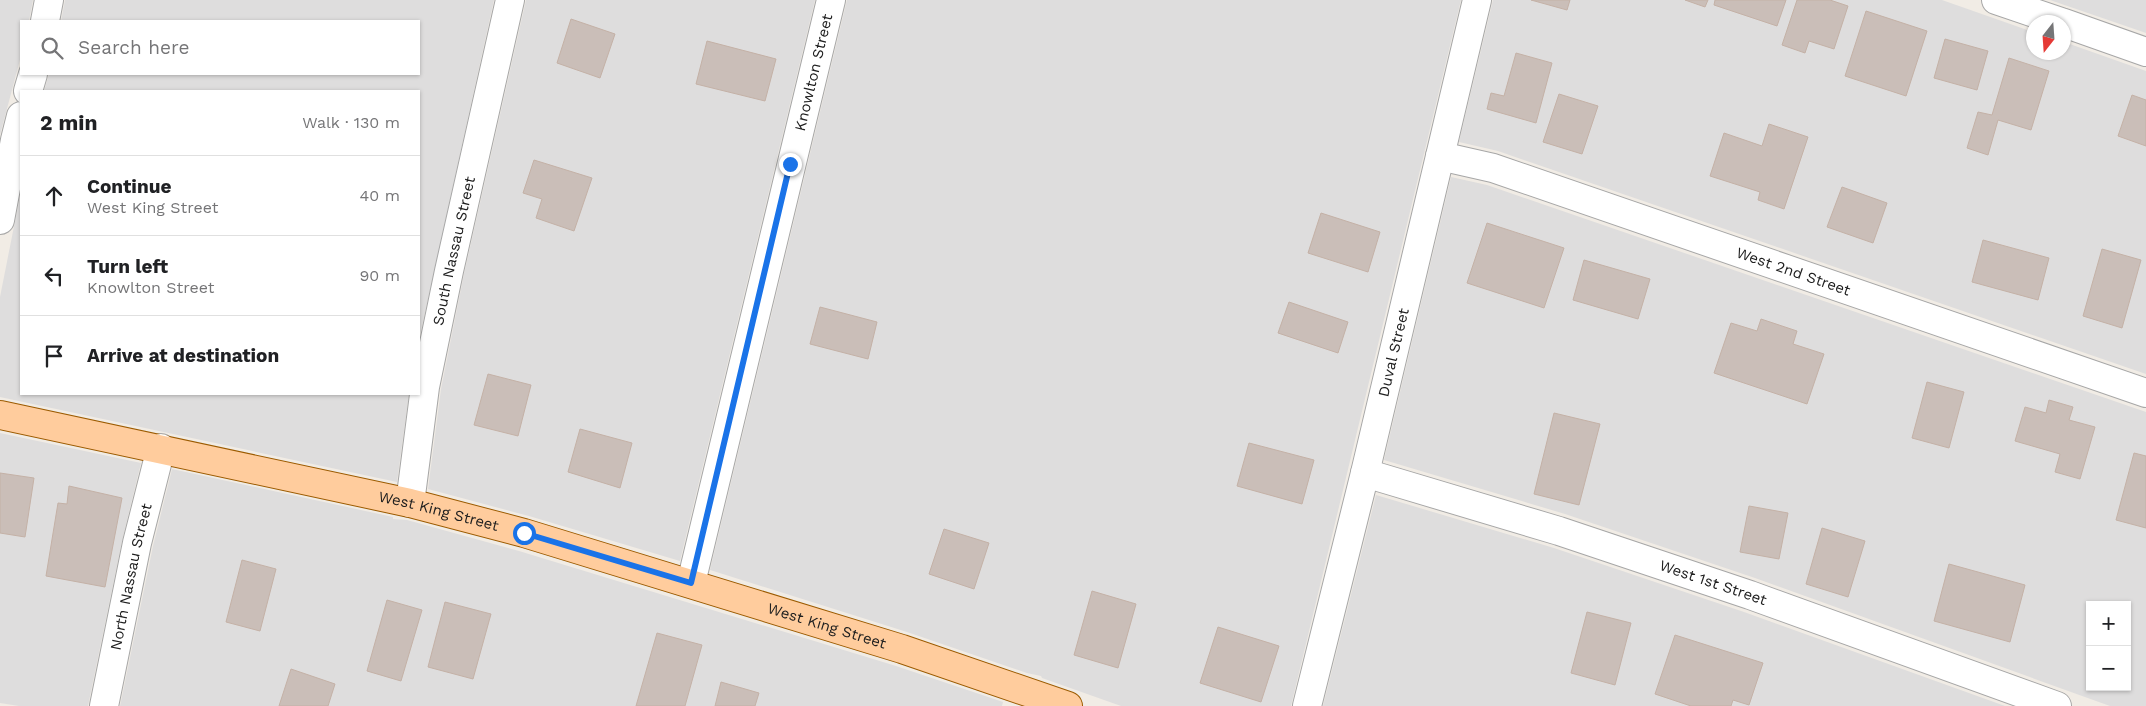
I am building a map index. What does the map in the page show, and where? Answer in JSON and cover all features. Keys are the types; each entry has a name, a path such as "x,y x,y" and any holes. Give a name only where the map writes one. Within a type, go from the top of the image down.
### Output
{"main road":[{"name":"West King Street","path":"0,415 161,448 410,503 524,533 902,649 1021,698 1068,706"}],"street":[{"path":"45,20 49,0"},
{"name":"South Nassau Street","path":"410,503 427,377 510,0"},
{"name":"Knowlton Street","path":"691,583 831,0"},
{"name":"Duval Street","path":"1308,706 1477,0"},
{"path":"1996,0 2039,15"},
{"path":"2071,26 2146,52"},
{"path":"28,90 33,75"},
{"path":"0,220 20,120"},
{"name":"West 2nd Street","path":"1440,156 1502,172 2146,393"},
{"name":"North Nassau Street","path":"104,706 137,543 161,448"},
{"name":"West 1st Street","path":"1365,473 1559,531 1740,592 2057,706"}],"shaded area":[{"path":"0,0 33,0 29,20 20,20 20,60 0,135"},
{"path":"65,0 494,0 420,335 420,90 44,90 49,75 420,75 420,20 61,20"},
{"path":"526,0 815,0 680,561 529,516 428,489 441,389 464,274"},
{"path":"847,0 1461,0 1291,706 1121,706 1042,678 1041,676 710,570"},
{"path":"1493,0 1942,0 2026,30 2026,60 2071,60 2071,44 2146,71 2146,374 1498,151 1459,142"},
{"path":"2050,0 2146,0 2146,33"},
{"path":"1451,177 1487,185 2146,412 2146,706 2110,706 1755,578 1565,514 1384,460"},
{"path":"20,196 20,395 409,395 397,482 0,397 0,297"},
{"path":"0,433 141,463 122,541 88,706 19,706 0,703"},
{"path":"172,469 393,517 393,519 407,520 519,551 896,666 1003,702 1002,706 120,706 153,546"},
{"path":"1376,495 1554,548 1744,612 2005,706 1323,706"}],"building":[{"path":"1531,0 1570,0 1567,10"},
{"path":"1685,0 1708,0 1705,7"},
{"path":"1715,0 1786,0 1777,26 1714,5"},
{"path":"1797,0 1830,0 1848,6 1834,49 1809,41 1805,53 1782,45"},
{"path":"1866,11 1927,31 1906,96 1845,76"},
{"path":"571,19 615,34 600,78 557,63"},
{"path":"1945,39 1988,51 1977,90 1934,78"},
{"path":"707,41 776,59 765,101 696,84"},
{"path":"1516,53 1552,63 1536,123 1487,109 1491,93 1504,96"},
{"path":"2009,58 2049,71 2031,130 1998,120 1988,155 1967,148 1978,112 1992,115"},
{"path":"1559,94 1598,106 1582,154 1543,142"},
{"path":"2132,95 2146,100 2146,146 2118,136"},
{"path":"1769,124 1808,137 1784,209 1758,200 1760,192 1710,176 1724,133 1762,146"},
{"path":"534,160 592,178 574,231 536,218 542,199 523,193"},
{"path":"1842,187 1887,203 1873,243 1827,227"},
{"path":"1321,213 1380,232 1368,272 1308,253"},
{"path":"1487,223 1564,248 1544,308 1467,283"},
{"path":"1983,240 2049,258 2038,300 1972,282"},
{"path":"2102,249 2141,260 2122,328 2083,316"},
{"path":"1584,260 1650,279 1638,319 1573,300"},
{"path":"1289,302 1348,322 1338,353 1278,333"},
{"path":"820,307 877,322 868,359 810,344"},
{"path":"1761,319 1797,331 1793,344 1824,354 1807,404 1714,373 1731,323 1757,331"},
{"path":"488,374 531,385 518,436 474,425"},
{"path":"1927,382 1964,392 1949,448 1912,438"},
{"path":"2049,400 2073,407 2069,420 2095,427 2080,479 2055,472 2060,454 2015,441 2025,407 2046,413"},
{"path":"1554,413 1600,424 1579,505 1534,494"},
{"path":"580,429 632,443 620,488 568,472"},
{"path":"1249,443 1314,460 1302,504 1237,486"},
{"path":"2134,453 2146,456 2146,528 2116,520"},
{"path":"0,473 34,478 25,537 0,533"},
{"path":"69,486 122,498 105,587 46,576 58,503 67,504"},
{"path":"1749,506 1788,513 1779,559 1740,552"},
{"path":"1822,528 1865,541 1848,597 1806,584"},
{"path":"944,529 989,543 974,589 929,574"},
{"path":"242,560 276,569 260,631 226,622"},
{"path":"1949,564 2025,585 2010,642 1934,621"},
{"path":"1092,591 1136,604 1118,668 1074,655"},
{"path":"387,600 422,610 401,681 367,671"},
{"path":"445,602 491,614 473,679 428,667"},
{"path":"1587,612 1631,623 1615,685 1571,673"},
{"path":"1218,627 1279,646 1261,702 1200,683"},
{"path":"657,633 702,645 685,706 636,706"},
{"path":"1675,635 1763,663 1749,705 1733,700 1731,706 1691,706 1655,694"},
{"path":"291,669 335,684 328,706 279,706"},
{"path":"721,682 759,693 755,706 715,706"}],"route":[{"path":"524,533 691,583 790,164"}]}
